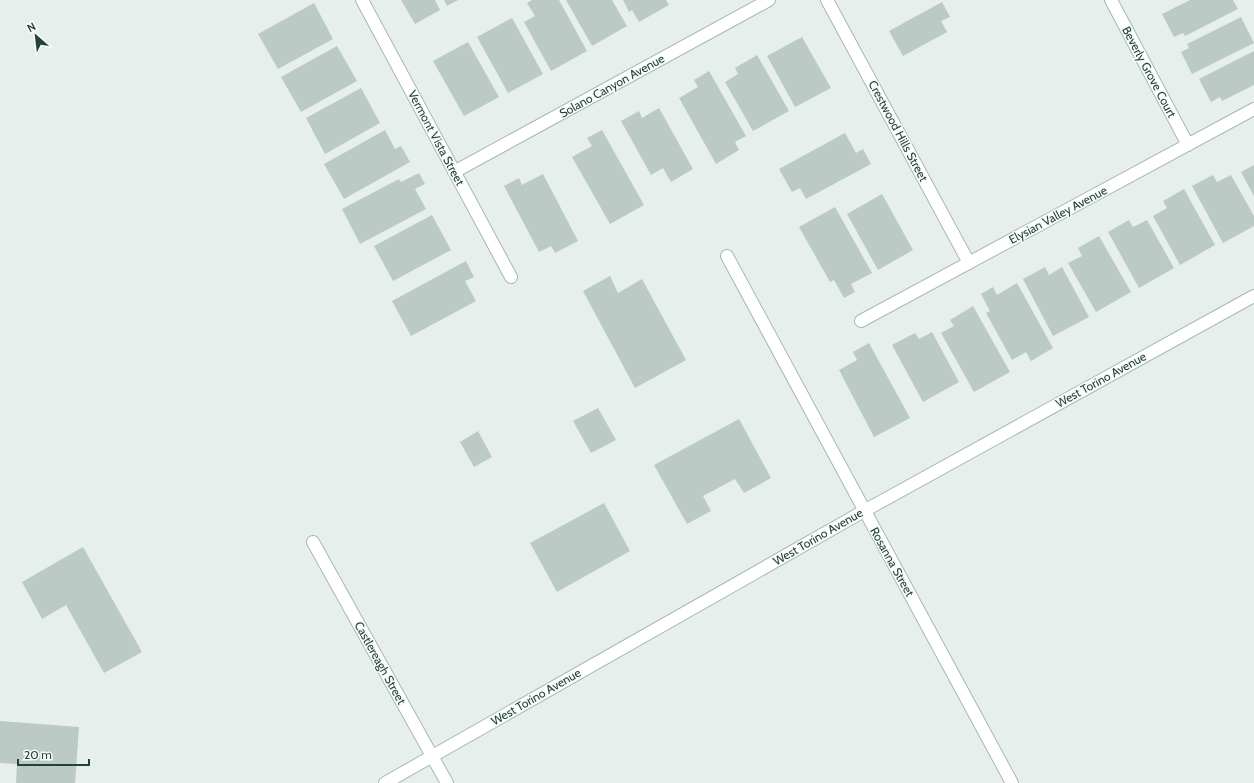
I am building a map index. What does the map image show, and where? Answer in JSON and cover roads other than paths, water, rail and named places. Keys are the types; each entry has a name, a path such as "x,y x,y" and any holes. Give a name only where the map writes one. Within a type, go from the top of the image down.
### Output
{"street":[{"name":"Vermont Vista Street","path":"362,0 511,277"},
{"name":"Solano Canyon Avenue","path":"454,172 769,0"},
{"name":"Crestwood Hills Street","path":"827,0 969,263"},
{"name":"Beverly Grove Court","path":"1110,0 1188,145"},
{"name":"Elysian Valley Avenue","path":"862,321 1254,109"},
{"name":"Rosanna Street","path":"727,256 1012,783"},
{"name":"West Torino Avenue","path":"385,783 864,511 1254,296"},
{"name":"Castlereagh Street","path":"313,542 447,783"}]}
